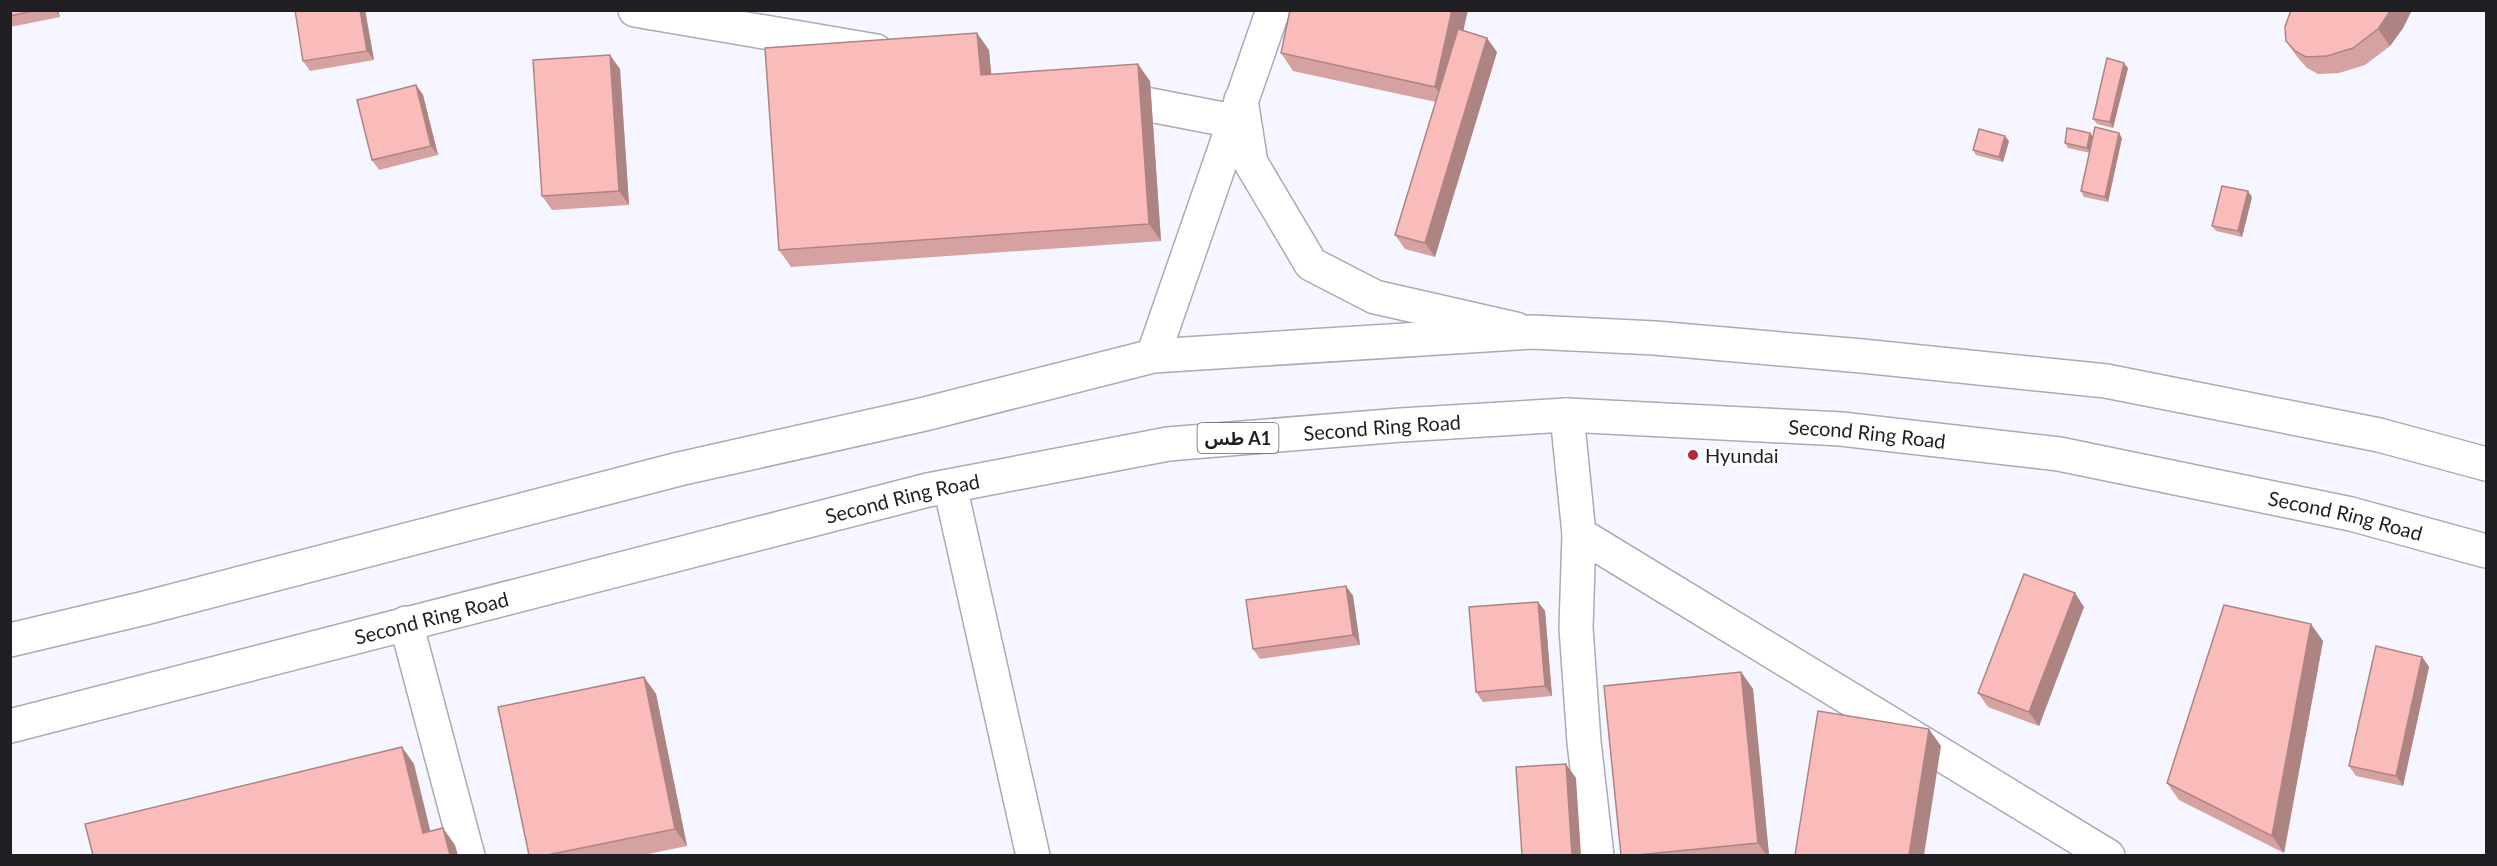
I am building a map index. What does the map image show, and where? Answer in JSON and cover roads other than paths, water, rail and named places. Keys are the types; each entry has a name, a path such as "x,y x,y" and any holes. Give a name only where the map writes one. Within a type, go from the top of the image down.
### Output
{"main road":[{"path":"635,10 907,57"},
{"path":"1153,356 1273,10"},
{"path":"1082,92 1237,110"},
{"path":"1237,110 1251,163 1311,264 1375,297 1532,332"},
{"path":"10,640 145,608 679,469 925,414 1153,356 1532,332 1655,338 2106,381 2379,435 2487,464"},
{"path":"1567,415 1579,534 1576,628 1584,742 1596,855"},
{"name":"Second Ring Road","path":"10,726 406,623 950,486 1168,444 1401,425 1567,415 1841,429 2059,454 2350,514 2487,551"},
{"path":"950,486 1033,855"},
{"path":"1579,534 2108,855"},
{"path":"406,623 468,855"}],"place":[{"name":"Hyundai","path":"1693,455"}]}
